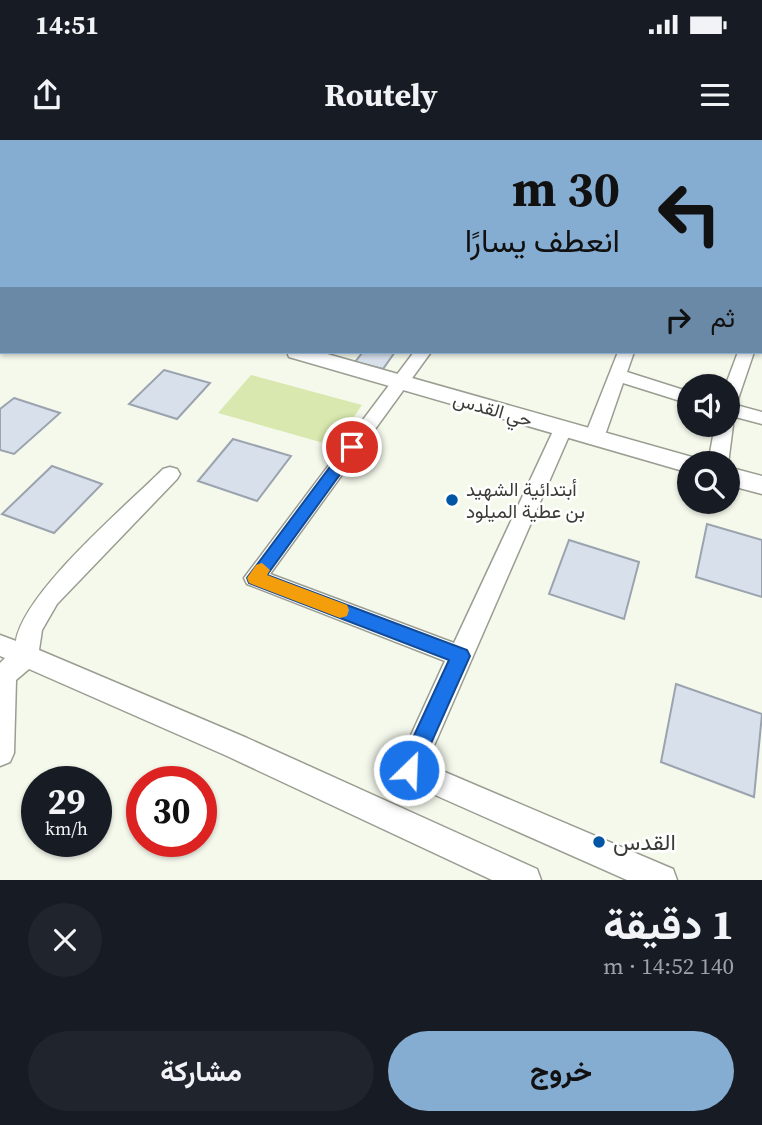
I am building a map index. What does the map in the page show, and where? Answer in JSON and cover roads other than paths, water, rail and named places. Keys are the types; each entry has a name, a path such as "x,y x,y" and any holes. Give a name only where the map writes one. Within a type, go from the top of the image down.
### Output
{"street":[{"name":"حي القدس","path":"304,354 677,461"},
{"path":"421,354 256,578 460,656"},
{"path":"594,438 625,354"},
{"path":"738,374 745,354"},
{"path":"618,375 677,394"},
{"path":"740,413 762,418"},
{"path":"563,429 409,770 662,880"},
{"path":"0,753 1,677 26,656 30,629 49,597 170,474"},
{"path":"740,479 762,485"},
{"path":"0,645 237,747 526,880"}],"place":[{"name":"أبتدائية الشهيد بن عطية الميلود","path":"452,500"},
{"name":"القدس","path":"599,842"}]}
